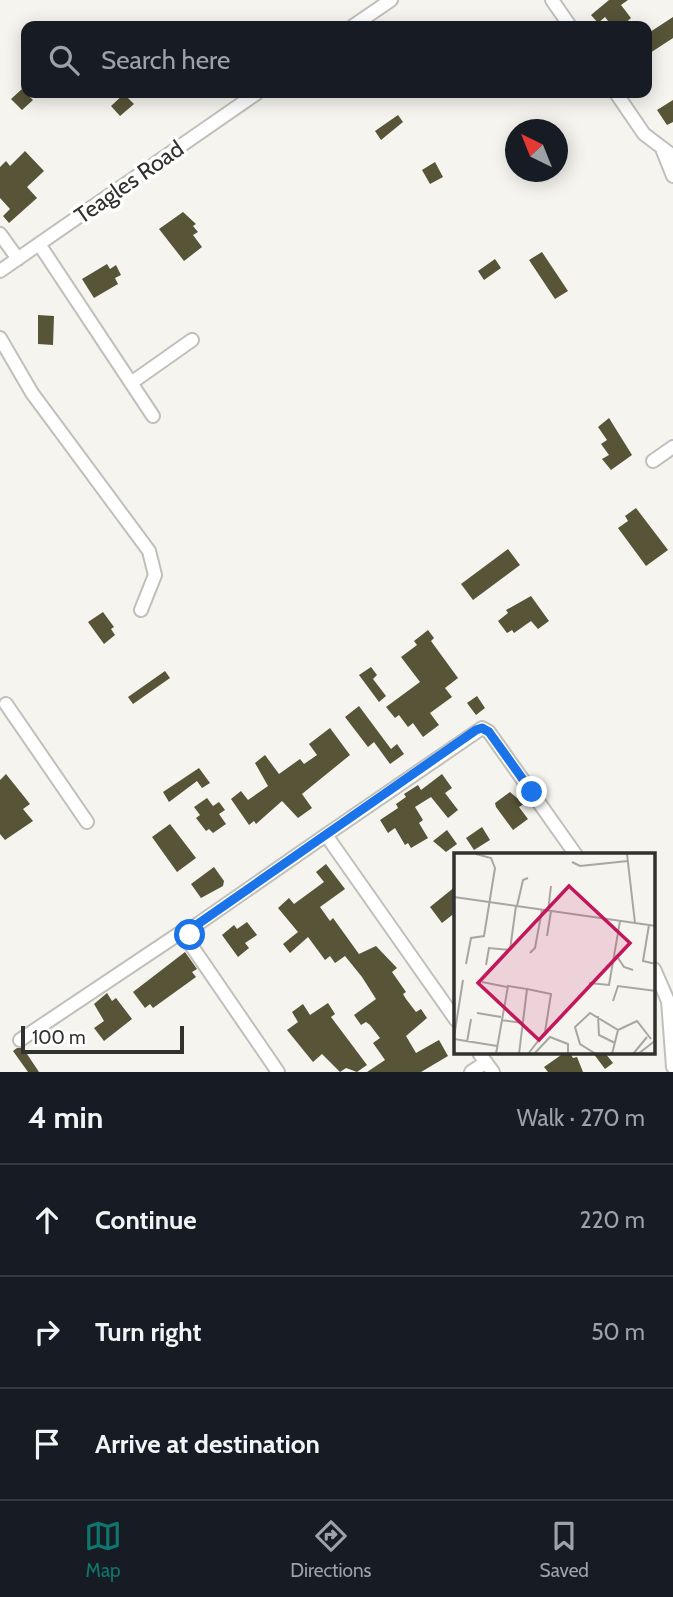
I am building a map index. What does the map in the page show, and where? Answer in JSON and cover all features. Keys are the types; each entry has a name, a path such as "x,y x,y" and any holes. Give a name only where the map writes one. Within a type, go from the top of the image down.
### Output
{"street":[{"path":"360,21 391,0"},
{"path":"552,0 567,21"},
{"name":"Teagles Road","path":"0,271 250,98"},
{"path":"619,98 644,134 668,154 673,176"},
{"path":"0,234 18,259"},
{"path":"39,244 153,416"},
{"path":"0,338 33,393 149,551 155,575 141,610"},
{"path":"131,383 192,340"},
{"path":"653,461 673,447"},
{"path":"2,702 87,822"},
{"path":"278,1072 191,945 190,935 195,926 482,728 489,732 575,853"},
{"path":"326,835 454,1017"},
{"path":"20,1040 180,933 190,935"},
{"path":"656,974 668,1001 673,1067"},
{"path":"471,1072 486,1062"}],"building":[{"path":"609,0 628,0 621,5 631,18 628,21 608,21 605,17 596,21 591,15"},
{"path":"673,17 673,38 652,52 652,31"},
{"path":"21,90 21,98 33,100 22,110 11,99"},
{"path":"120,98 128,98 134,104 120,116 111,106"},
{"path":"673,100 673,122 667,125 657,110"},
{"path":"398,115 403,122 381,140 375,131"},
{"path":"25,151 44,171 27,187 37,198 9,223 3,216 10,209 0,198 0,167 6,161 10,166"},
{"path":"435,162 443,177 430,184 422,170"},
{"path":"183,212 196,224 193,226 198,232 193,235 202,247 184,261 159,229"},
{"path":"542,252 568,291 555,299 529,260"},
{"path":"495,259 501,268 484,280 478,271"},
{"path":"107,264 110,269 116,265 121,275 115,278 118,284 94,298 82,279"},
{"path":"38,315 54,316 53,345 38,344"},
{"path":"609,418 632,455 611,470 602,459 609,455 601,444 607,440 598,427"},
{"path":"636,508 668,550 646,566 618,528 628,521 625,516"},
{"path":"508,549 520,565 473,600 461,584"},
{"path":"531,596 549,621 538,629 531,621 514,633 512,630 507,633 498,621 508,613 506,610"},
{"path":"103,612 114,627 111,629 115,635 104,644 88,622"},
{"path":"428,630 434,638 431,641 458,678 445,688 452,697 430,713 439,725 423,737 413,723 408,727 399,715 395,718 386,707 420,682 401,657 417,645 414,641"},
{"path":"371,667 377,675 373,679 386,696 379,702 359,675"},
{"path":"165,671 170,678 133,704 128,697"},
{"path":"477,696 485,708 476,715 467,703"},
{"path":"359,706 391,749 397,744 404,754 390,764 374,742 368,747 345,717"},
{"path":"330,728 350,755 302,794 312,808 298,818 282,801 256,824 254,821 249,825 231,799 241,791 248,800 268,786 255,763 265,755 279,774 300,759 304,764 317,755 309,744"},
{"path":"199,768 210,783 202,788 197,781 169,802 163,792"},
{"path":"6,774 30,804 23,809 33,821 5,840 0,834 0,780"},
{"path":"442,774 452,788 445,793 458,810 448,818 431,797 415,807 423,820 419,823 428,838 411,848 408,843 405,845 395,828 388,833 380,820 398,808 396,804 406,797 404,794 418,785 421,790"},
{"path":"510,792 524,804 519,807 528,819 513,830 495,803"},
{"path":"207,798 213,806 219,802 225,810 219,814 226,824 213,833 209,829 206,831 196,818 200,815 194,807"},
{"path":"170,824 196,858 177,872 152,837"},
{"path":"482,827 490,840 474,850 466,838"},
{"path":"447,830 457,844 446,852 433,841"},
{"path":"326,864 345,889 320,907 330,921 333,918 359,954 376,946 397,968 392,972 406,992 403,994 406,999 416,1012 421,1009 427,1018 406,1036 416,1053 439,1040 448,1056 421,1072 367,1072 385,1060 373,1043 380,1038 370,1025 366,1022 361,1025 354,1015 376,999 362,977 345,956 335,963 330,956 325,960 308,937 290,953 283,944 298,932 278,908 289,898 294,904 324,882 316,872"},
{"path":"214,867 224,881 223,886 201,898 191,884"},
{"path":"454,888 454,914 442,923 430,907"},
{"path":"247,922 257,935 245,943 249,948 238,957 222,935 234,925 237,929"},
{"path":"185,952 197,969 192,972 196,977 153,1008 150,1004 145,1008 133,992"},
{"path":"107,993 112,1001 116,998 132,1019 104,1041 94,1028 104,1021 94,1004"},
{"path":"328,1003 335,1014 331,1017 367,1065 357,1072 346,1068 340,1072 322,1054 313,1062 287,1030 298,1022 292,1012 303,1004 310,1015"},
{"path":"23,1048 39,1072 28,1072 13,1051"},
{"path":"563,1054 571,1054 573,1058 577,1057 583,1072 548,1072 544,1067"},
{"path":"594,1054 606,1054 613,1063 605,1069"}],"route":[{"path":"190,935 195,926 476,730 482,728 489,732 532,792"}]}
